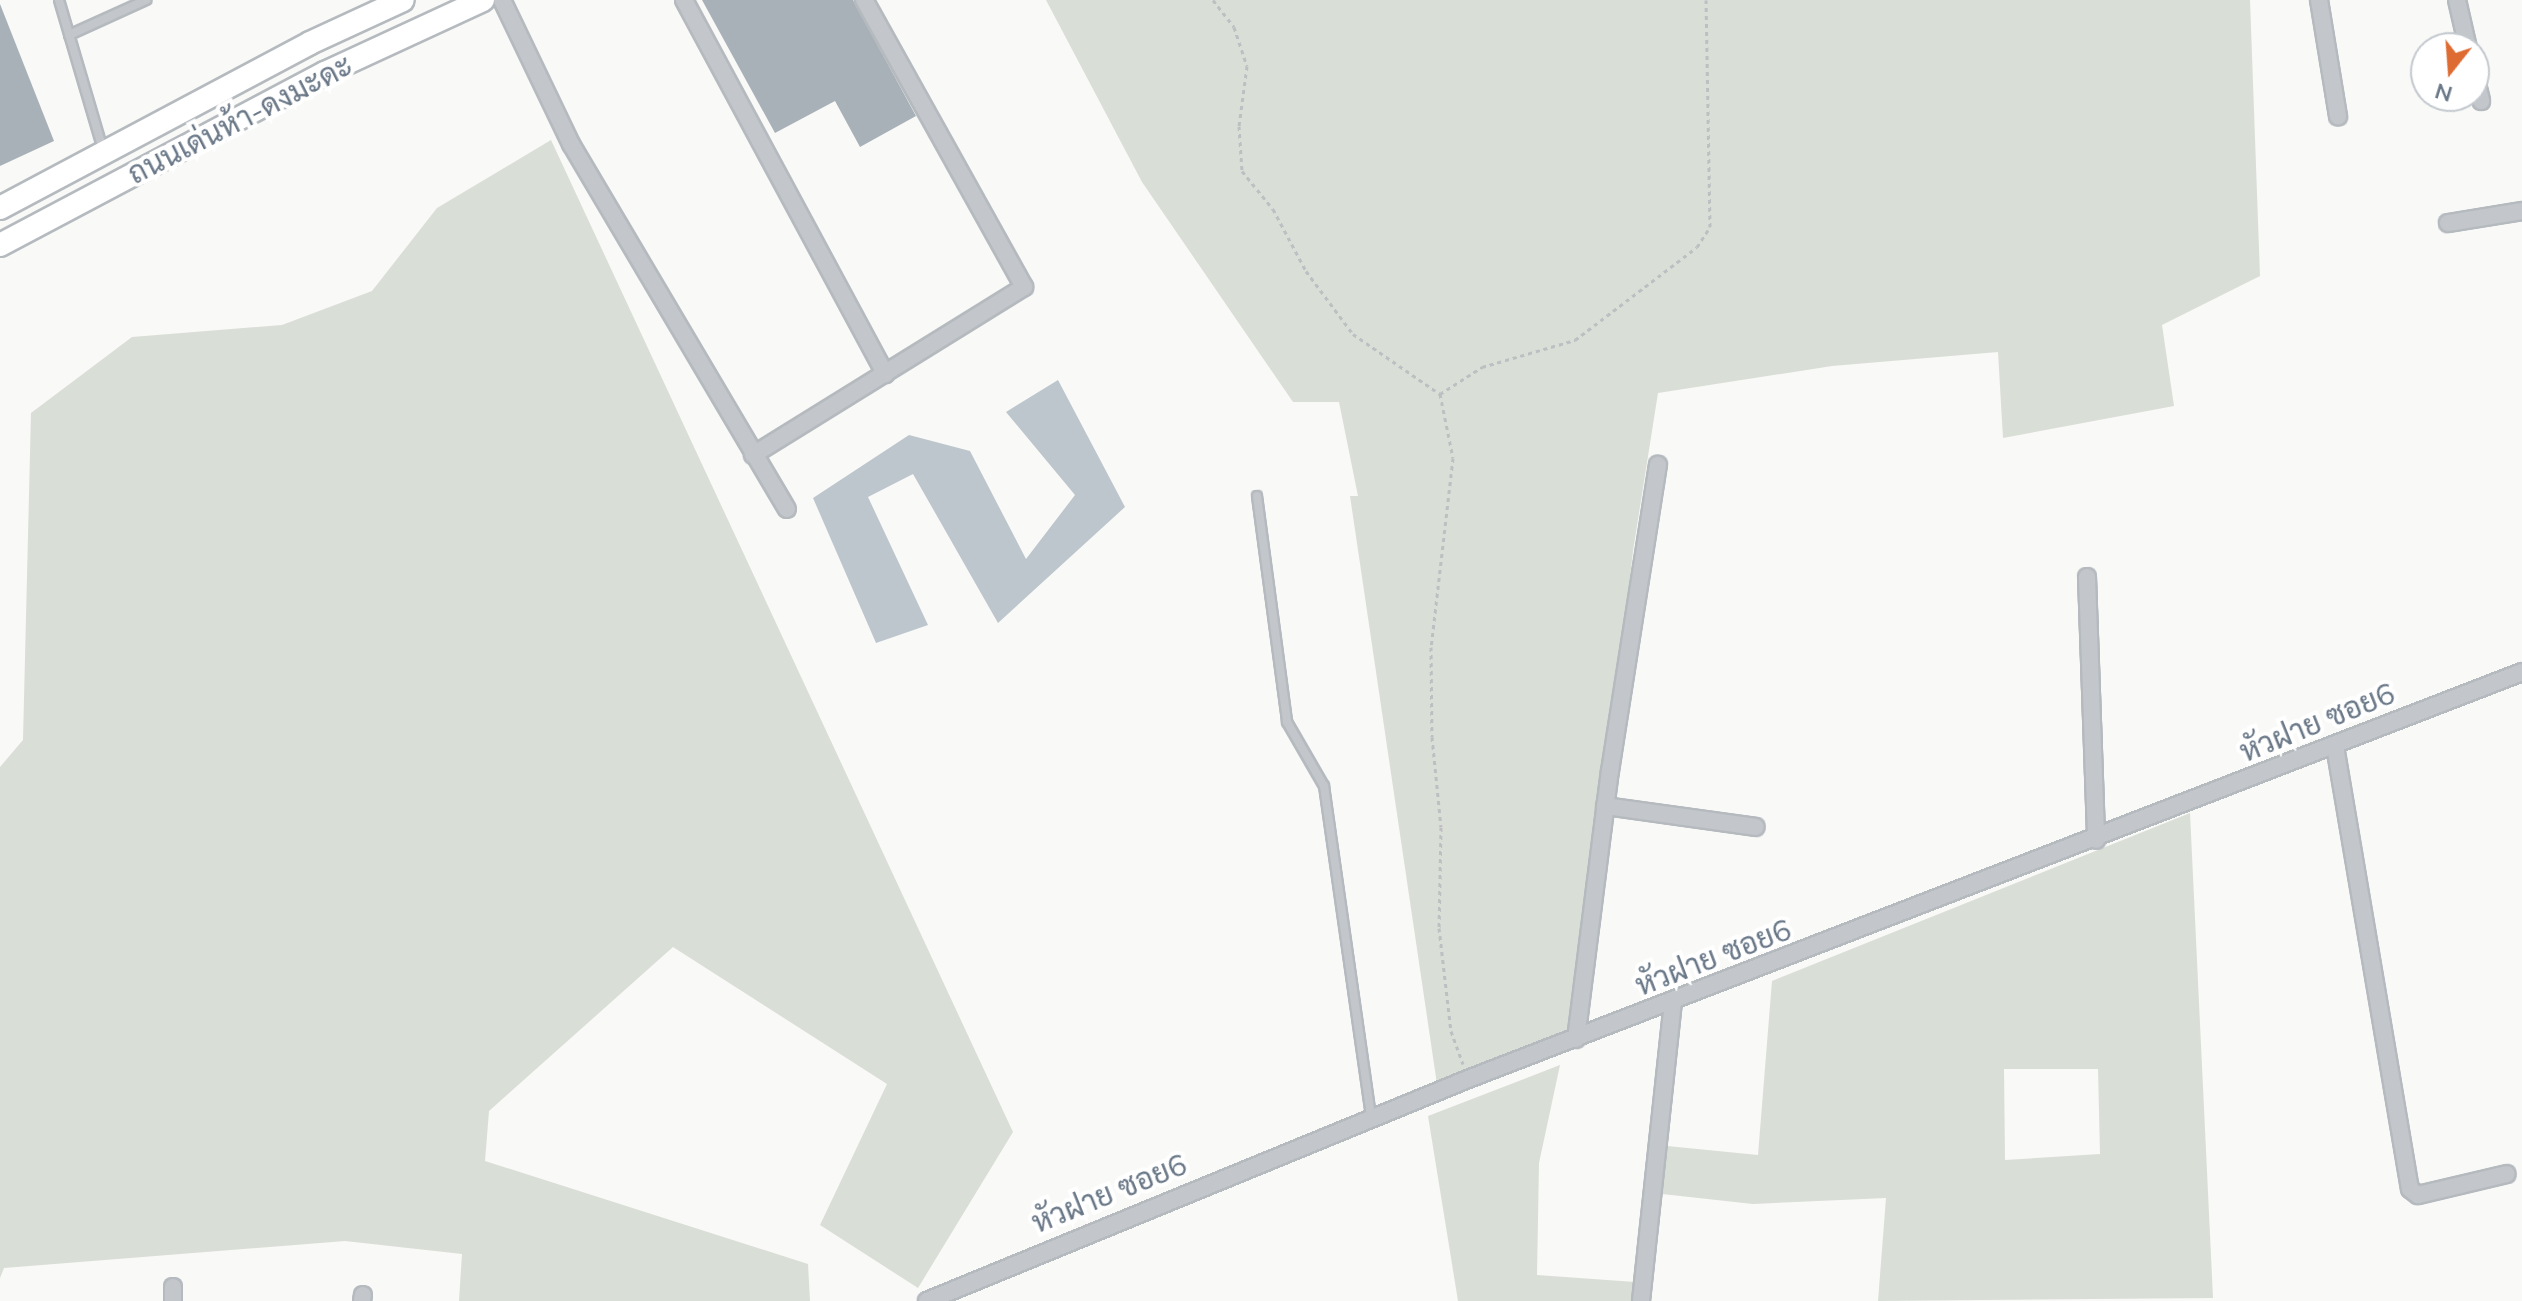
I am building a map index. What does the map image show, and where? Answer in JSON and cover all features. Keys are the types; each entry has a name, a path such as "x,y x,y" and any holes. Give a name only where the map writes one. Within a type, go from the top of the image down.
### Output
{"main road":[{"name":"ถนนเด่นห้า-ดงมะดะ","path":"0,208 310,43 403,0"},
{"name":"ถนนเด่นห้า-ดงมะดะ","path":"0,245 325,73 483,0"}],"street":[{"path":"502,0 571,144 787,509"},
{"path":"684,0 885,374"},
{"path":"753,455 1024,287 864,0"},
{"path":"2319,0 2338,116"},
{"path":"2457,0 2464,32"},
{"path":"2448,223 2522,211"},
{"path":"1576,1039 1605,806 1658,465"},
{"path":"2087,577 2096,840"},
{"name":"หัวฝาย ซอย6","path":"927,1301 1468,1079 2096,840 2522,672"},
{"path":"2335,746 2411,1192 2418,1195 2507,1174"},
{"path":"1605,806 1756,827"},
{"path":"1641,1301 1673,1002"}],"lane":[{"path":"59,0 104,153"},
{"path":"69,35 146,0"},
{"path":"1257,496 1287,722 1324,786 1371,1118"}],"path":[{"path":"1213,0 1234,27 1247,66 1239,126 1242,171 1273,209 1306,271 1353,334 1440,394 1453,458 1431,647 1432,737 1441,827 1439,928 1451,1031 1468,1079"},
{"path":"1440,394 1482,367 1575,340 1697,247 1710,227 1706,0"}],"shaded area":[{"path":"1046,0 2250,0 2260,276 2162,325 2174,406 2003,438 1998,352 1832,366 1658,393 1633,551 1576,1039 1438,1091 1350,496 1358,496 1339,402 1293,402 1142,182"},
{"path":"551,140 1013,1132 918,1288 820,1225 887,1084 673,947 489,1111 485,1161 808,1264 810,1301 459,1301 462,1254 345,1241 4,1268 0,1278 0,767 23,740 31,413 132,337 282,325 372,291 437,208"},
{"path":"1058,380 1125,507 998,623 913,474 868,497 928,625 876,643 813,498 909,435 970,451 1026,559 1075,495 1006,412"},
{"path":"2190,813 2213,1298 1878,1301 1886,1198 1753,1204 1662,1194 1667,1146 1758,1155 1772,981","holes":["2004,1069 2098,1069 2100,1154 2005,1160"]},
{"path":"1560,1065 1539,1163 1537,1275 1635,1282 1634,1301 1458,1301 1428,1116"}],"building":[{"path":"702,0 853,0 916,116 860,147 835,101 775,133"},
{"path":"0,4 54,141 0,166"}]}
